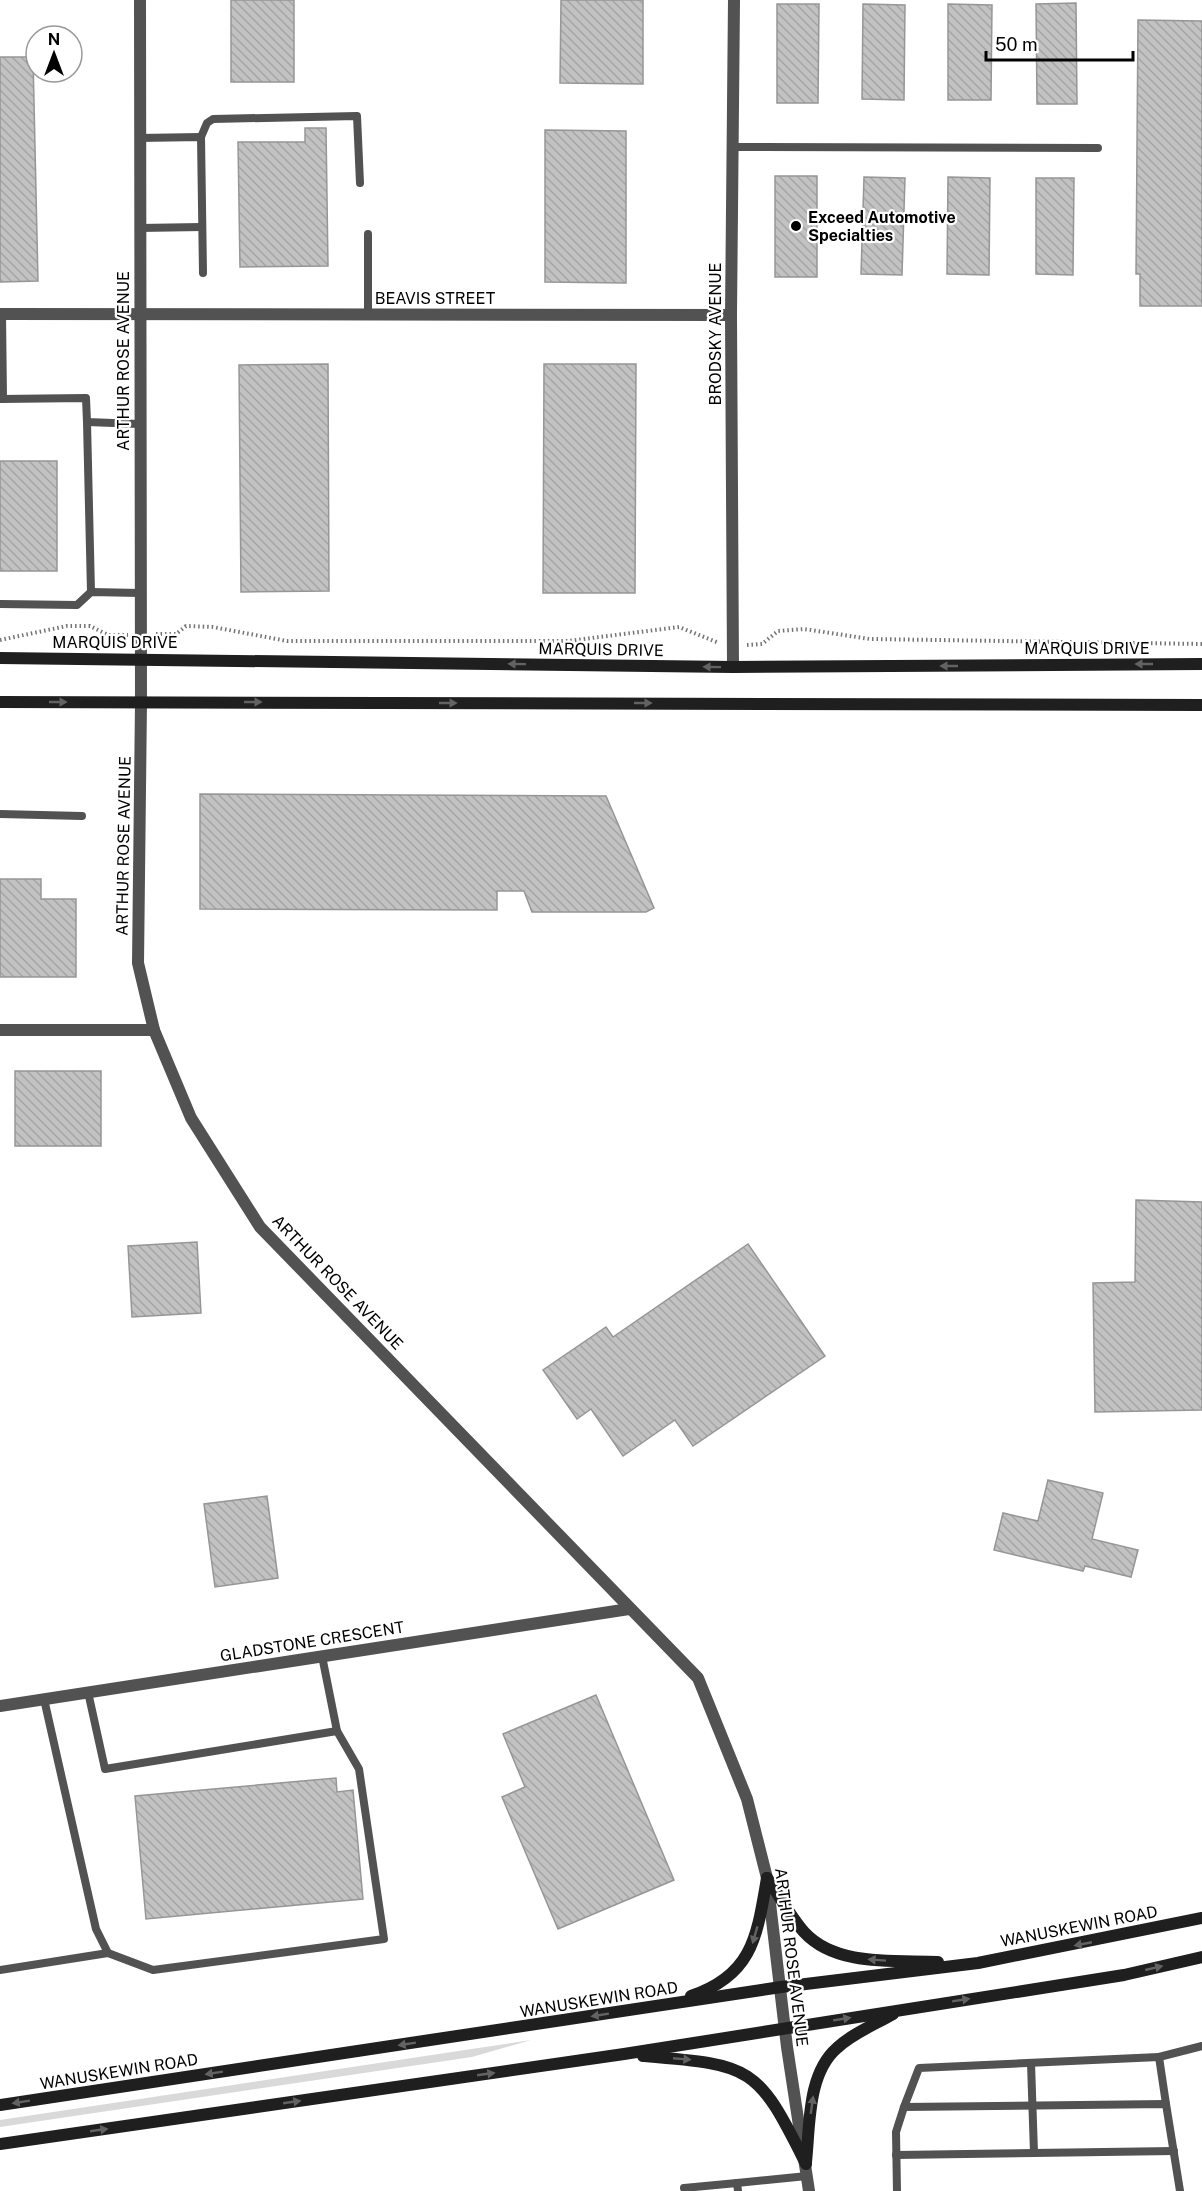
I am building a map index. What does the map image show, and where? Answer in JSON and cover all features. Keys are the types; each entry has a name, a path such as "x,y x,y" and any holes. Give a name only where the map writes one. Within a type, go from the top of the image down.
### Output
{"main road":[{"name":"MARQUIS DRIVE","path":"0,658 733,667 1202,664"},
{"path":"0,702 1202,705"},
{"path":"767,1878 805,1933 833,1951 856,1958 978,1962"},
{"path":"657,2007 710,1989 732,1975 753,1944 767,1878"},
{"name":"WANUSKEWIN ROAD","path":"0,2106 781,1987 978,1962 1202,1918"},
{"path":"0,2144 624,2055 1124,1975 1202,1957"},
{"path":"806,2170 812,2102 818,2078 826,2061 835,2049 856,2034 903,2009"},
{"path":"624,2055 707,2061 732,2067 755,2079 778,2108 806,2170"}],"street":[{"name":"ARTHUR ROSE AVENUE","path":"140,0 141,702 138,963 154,1030 192,1118 260,1227 698,1678 747,1799 767,1878 784,2028 809,2191"},
{"name":"BRODSKY AVENUE","path":"733,667 731,315 734,0"},
{"name":"BEAVIS STREET","path":"1,314 731,315"},
{"path":"0,1030 154,1030"},
{"name":"GLADSTONE CRESCENT","path":"0,1706 629,1609"}],"lane":[{"path":"203,273 201,137 207,123 213,119 357,116 360,183"},
{"path":"139,138 201,137"},
{"path":"734,147 1098,148"},
{"path":"139,228 202,227"},
{"path":"368,234 368,314"},
{"path":"1,314 2,399 86,398 91,592"},
{"path":"87,422 140,423"},
{"path":"0,604 77,605 91,592 140,593"},
{"path":"0,814 82,816"},
{"path":"0,1970 108,1953 153,1970 384,1939 359,1769 338,1731 322,1656"},
{"path":"88,1692 105,1769 338,1731"},
{"path":"44,1699 96,1929 108,1953"},
{"path":"897,2191 896,2132 919,2068 1159,2057 1202,2046"},
{"path":"1159,2057 1180,2191"},
{"path":"1031,2063 1034,2153"},
{"path":"904,2107 1167,2104"},
{"path":"896,2155 1174,2151"},
{"path":"684,2188 738,2187 806,2170"}],"path":[{"path":"0,640 67,626 90,626 108,635 176,634 186,626 213,627 286,641 568,641 679,627 733,647 762,644 778,631 804,630 870,639 1202,644"}],"shaded area":[{"path":"531,2040 472,2057 0,2127 0,2120"}],"building":[{"path":"231,0 294,0 294,82 231,82"},
{"path":"561,0 643,0 643,84 560,83"},
{"path":"1076,3 1077,104 1037,104 1036,4"},
{"path":"777,4 819,4 818,103 777,103"},
{"path":"863,4 905,5 904,100 862,99"},
{"path":"948,4 992,5 991,100 948,100"},
{"path":"1138,20 1202,21 1202,306 1140,306 1140,274 1136,274"},
{"path":"0,57 24,57 24,84 34,84 38,281 0,282"},
{"path":"305,128 326,128 328,266 240,267 238,142 305,142"},
{"path":"545,130 626,131 626,283 545,282"},
{"name":"Exceed Automotive Specialties","path":"775,176 817,176 817,277 775,277"},
{"path":"864,177 905,178 902,275 861,274"},
{"path":"948,177 990,178 989,275 947,274"},
{"path":"1036,178 1074,178 1073,275 1036,274"},
{"path":"328,364 329,591 241,592 239,365"},
{"path":"544,364 636,364 635,593 543,593"},
{"path":"0,461 57,461 57,571 0,571"},
{"path":"200,794 606,796 654,908 646,912 532,912 524,891 497,891 497,910 200,909"},
{"path":"0,879 41,879 41,899 76,899 76,977 0,977"},
{"path":"15,1071 101,1071 101,1146 15,1146"},
{"path":"1136,1200 1202,1202 1202,1410 1095,1412 1093,1283 1135,1282"},
{"path":"197,1242 201,1313 132,1317 128,1246"},
{"path":"748,1244 825,1356 693,1446 675,1420 623,1456 591,1409 577,1419 543,1370 606,1327 613,1337"},
{"path":"1048,1480 1103,1493 1092,1539 1138,1550 1131,1577 1085,1566 1083,1571 994,1550 1003,1513 1038,1521"},
{"path":"267,1496 278,1578 215,1587 204,1504"},
{"path":"596,1695 674,1880 558,1929 502,1797 525,1787 503,1734"},
{"path":"336,1778 337,1792 353,1790 363,1899 146,1919 135,1796"}],"place":[{"name":"Exceed Automotive Specialties","path":"796,226"}]}
